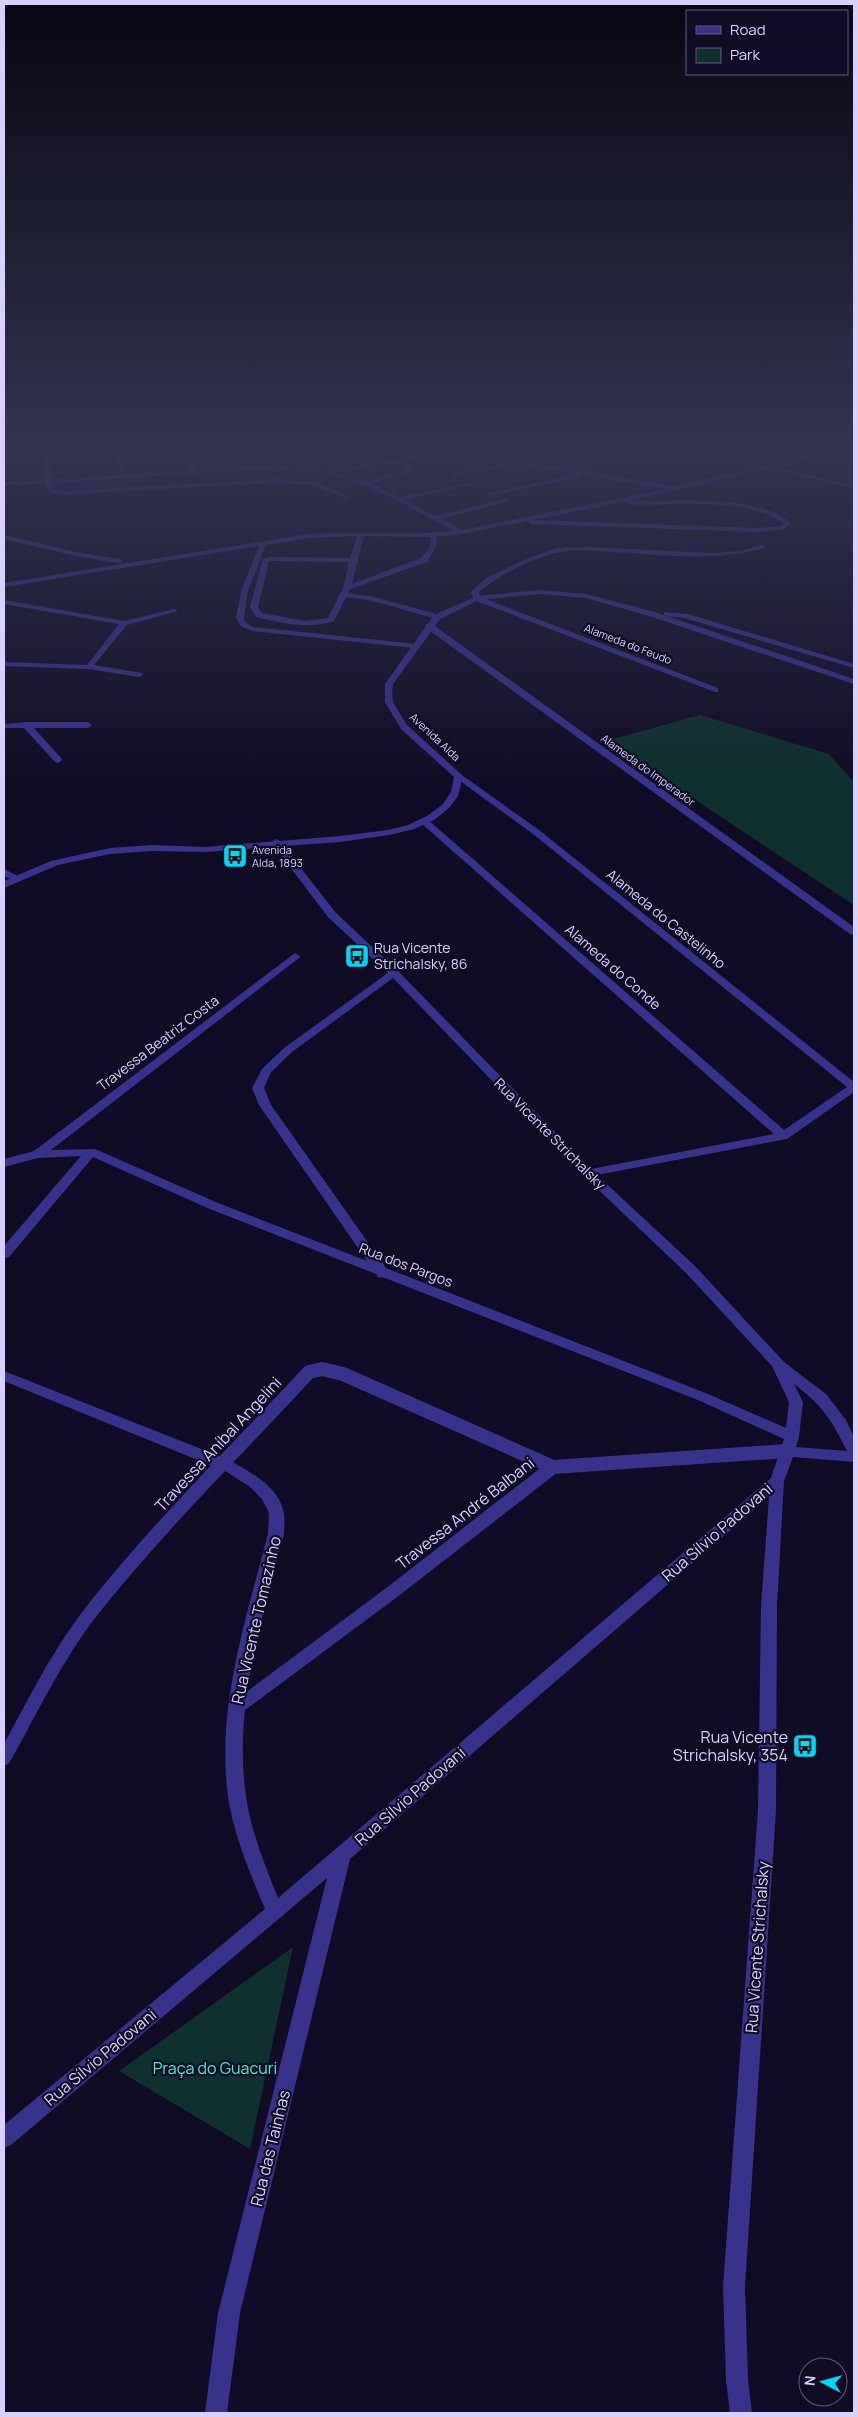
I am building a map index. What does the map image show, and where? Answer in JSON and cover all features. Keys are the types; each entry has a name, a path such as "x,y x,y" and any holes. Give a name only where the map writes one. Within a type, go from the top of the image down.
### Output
{"street":[{"path":"73,573 82,562 80,560"},
{"path":"115,560 136,563"},
{"path":"157,560 6,585 4,593 7,603 124,623 174,611"},
{"path":"257,560 240,607 240,618 243,624 251,629 414,646"},
{"path":"268,560 266,561 254,607 259,615 277,619 324,623 331,619 346,591 353,560 336,560"},
{"path":"346,591 424,560"},
{"path":"477,598 475,592 489,580 531,560"},
{"path":"346,591 437,617"},
{"name":"Avenida Alda","path":"4,885 15,878 65,860 116,851 147,848 198,850 365,836 402,829 424,821 446,807 456,792 459,776 404,726 389,702 389,684 414,646 437,617 477,598 540,592 586,596 652,614 854,682"},
{"name":"Alameda do Feudo","path":"477,598 715,690"},
{"path":"652,614 685,616 854,666"},
{"path":"89,667 124,623"},
{"name":"Alameda do Imperador","path":"429,626 854,932"},
{"path":"4,664 89,667 139,675"},
{"path":"26,725 58,760"},
{"path":"4,726 88,725"},
{"name":"Alameda do Castelinho","path":"459,776 536,832 854,1087"},
{"name":"Alameda do Conde","path":"424,821 783,1136"},
{"name":"Rua Vicente Strichalsky","path":"276,842 332,915 394,973 588,1174 691,1270 778,1364 796,1402 792,1437"},
{"path":"4,872 15,878"},
{"name":"Travessa Beatriz Costa","path":"38,1154 296,956"},
{"path":"383,1274 265,1105 258,1088 266,1071 288,1050 394,973"},
{"path":"588,1174 783,1136 854,1087"},
{"path":"4,1254 91,1152"},
{"name":"Rua dos Pargos","path":"4,1164 38,1154 91,1152 214,1206 383,1274 703,1397 792,1437"},
{"path":"778,1364 821,1397 841,1424 854,1451"},
{"name":"Rua Vicente Tomazinho","path":"4,1376 224,1464 253,1480 268,1495 277,1512 276,1534 244,1663 235,1709 234,1752 237,1796 246,1837 275,1912"},
{"name":"Rua Sílvio Padovani","path":"4,2138 275,1912 777,1481 792,1437"},
{"path":"786,1451 854,1457"},
{"name":"Rua Vicente Strichalsky","path":"741,2413 737,2380 734,2287 767,1810 769,1606 777,1481"},
{"name":"Rua das Tainhas","path":"216,2413 229,2313 342,1855"}],"lane":[{"name":"Travessa Aníbal Angelini","path":"4,1758 64,1651 93,1609 150,1542 310,1372 320,1368 343,1374 553,1467"},
{"name":"Travessa André Balbani","path":"235,1709 395,1590 553,1467 786,1451"}],"green space":[{"path":"700,715 829,754 854,782 854,905 606,741"},
{"name":"Praça do Guacuri","path":"293,1947 250,2149 119,2071"}],"place":[{"name":"Avenida Alda, 1893","path":"235,856"},
{"name":"Rua Vicente Strichalsky, 86","path":"357,956"},
{"name":"Rua Vicente Strichalsky, 354","path":"805,1746"}]}
